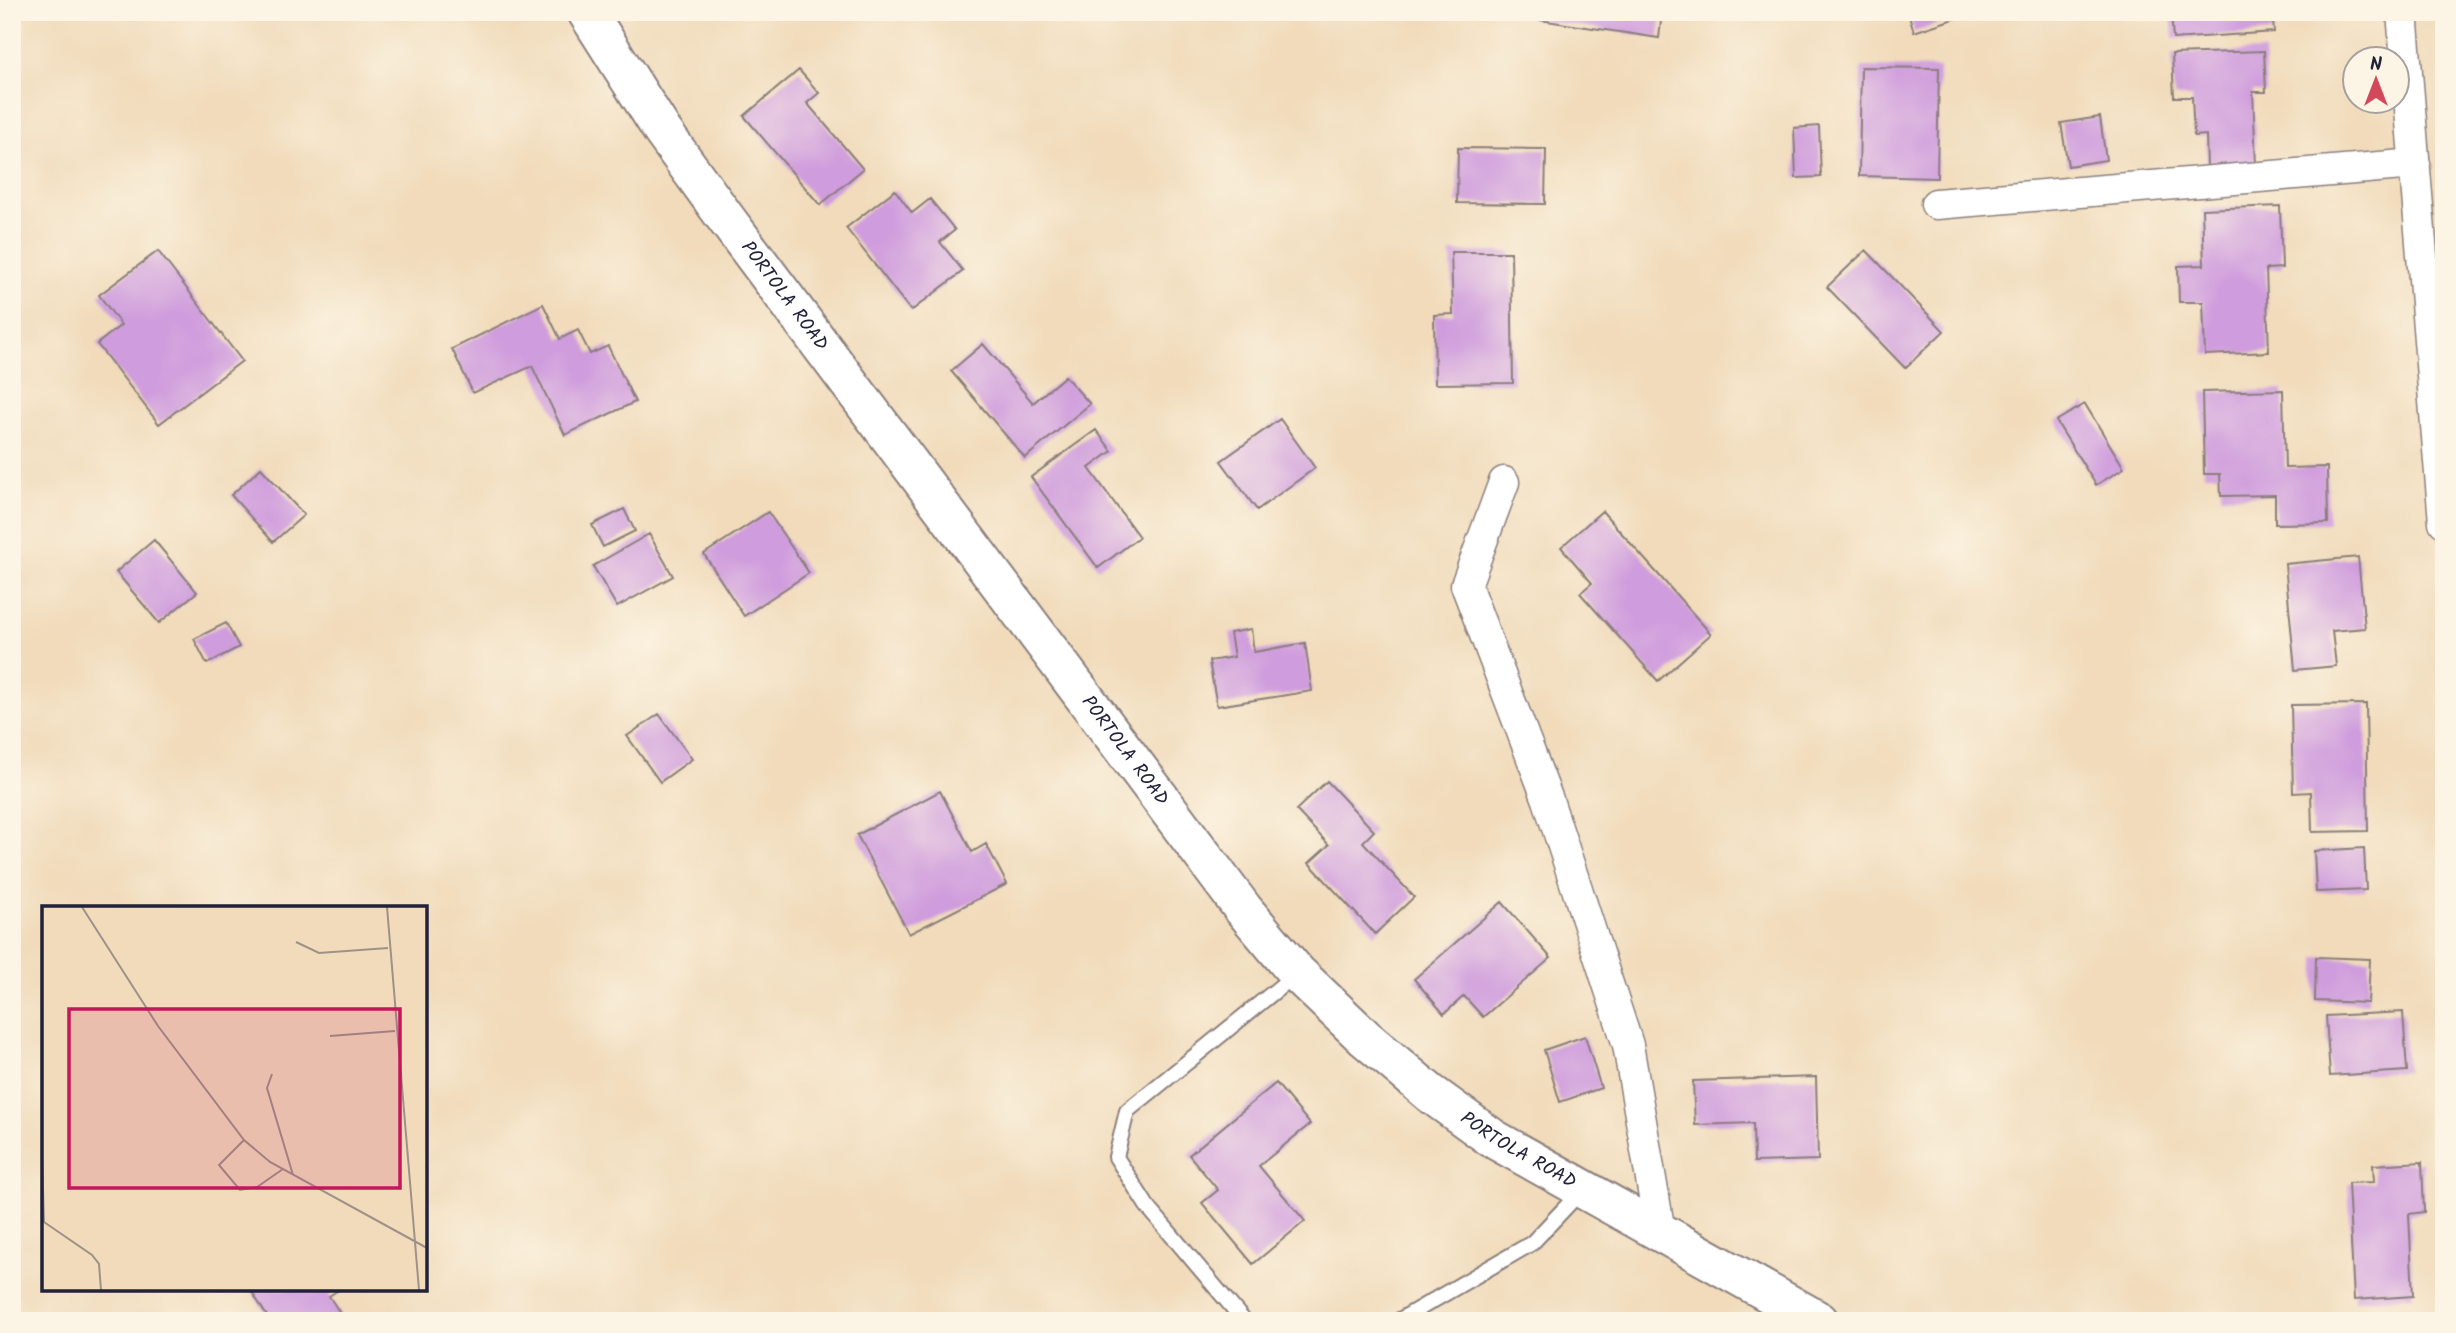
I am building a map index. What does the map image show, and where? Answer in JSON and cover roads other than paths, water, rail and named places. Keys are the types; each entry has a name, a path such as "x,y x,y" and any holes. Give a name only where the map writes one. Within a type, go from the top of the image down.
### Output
{"street":[{"name":"PORTOLA ROAD","path":"587,12 663,132 727,220 1244,909 1297,973 1365,1038 1430,1093 1492,1138 1819,1321"},
{"path":"2403,12 2444,522"},
{"path":"1936,204 2415,164"},
{"path":"1504,482 1465,585 1548,800 1628,1045 1660,1232"}],"lane":[{"path":"1244,1321 1147,1206 1116,1157 1126,1111 1297,973"},
{"path":"1398,1321 1532,1243 1584,1188"}]}
